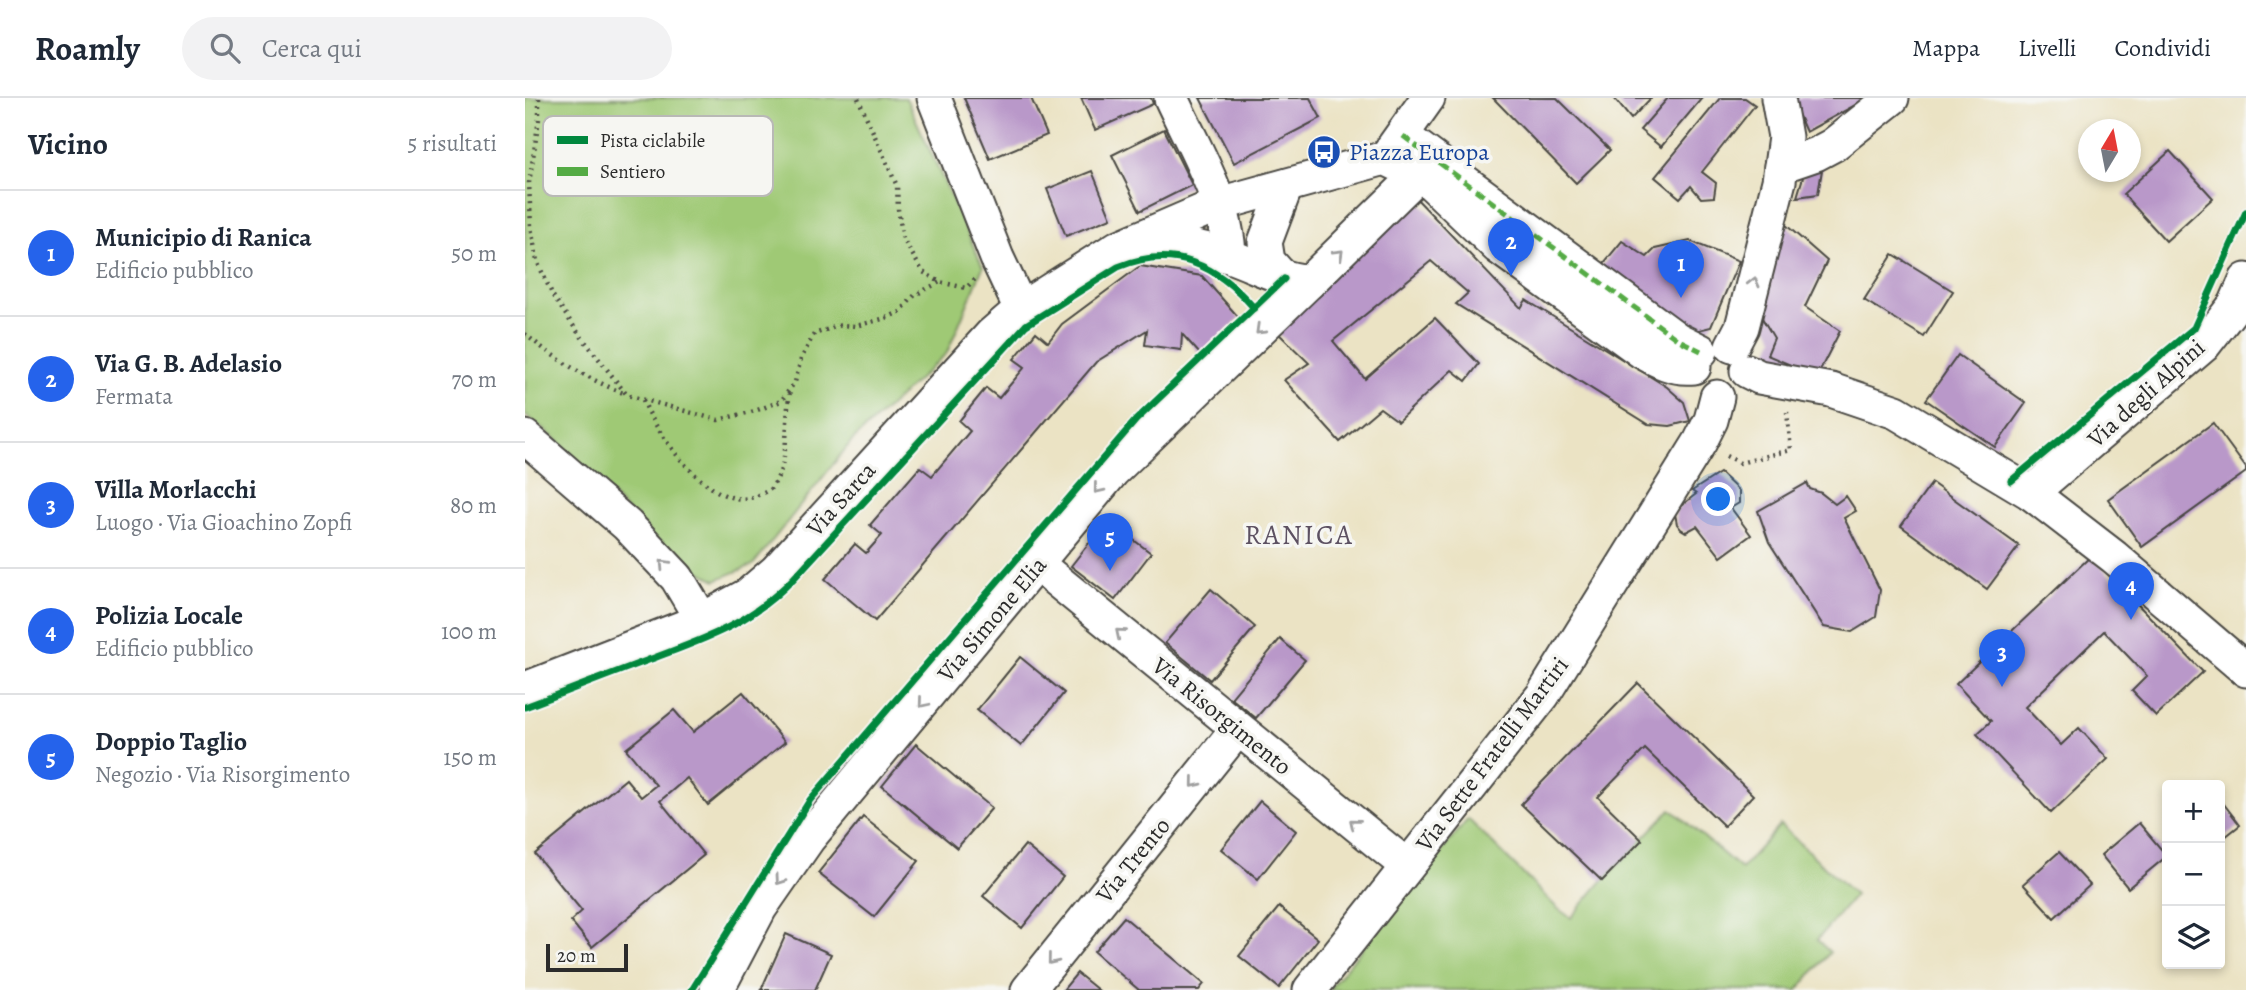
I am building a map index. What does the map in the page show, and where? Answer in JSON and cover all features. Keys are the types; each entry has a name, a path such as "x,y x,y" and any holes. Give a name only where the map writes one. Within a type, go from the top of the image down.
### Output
{"street":[{"path":"934,98 997,258 1021,309"},
{"path":"1171,98 1219,204 1229,243 1229,256"},
{"path":"1117,248 1219,204 1286,186 1394,147 1428,98"},
{"path":"1394,147 1419,174 1498,247 1641,351 1680,368 1719,359 1742,327 1781,166 1785,137 1778,98"},
{"path":"1781,166 1833,145 1892,98"},
{"path":"1394,147 1677,339 1759,377 1832,390 1896,412 2031,493 2114,556 2246,670"},
{"path":"1297,281 1419,174"},
{"path":"1286,186 1265,242 1268,261 1297,281"},
{"path":"1117,248 1185,244 1229,256 1297,281"},
{"name":"Via Sarca","path":"525,689 702,620 748,595 776,571 971,355 1021,309 1117,248"},
{"name":"Via Simone Elia","path":"717,990 760,908 808,839 1038,565 1113,471 1297,281"},
{"name":"Via degli Alpini","path":"2031,493 2203,346 2235,305 2246,281"},
{"name":"Via Sette Fratelli Martiri","path":"1310,990 1543,695 1700,442 1711,420 1717,397 1707,394 1699,387 1694,377 1719,359"},
{"path":"525,437 627,525 677,578 702,620"},
{"name":"Via Risorgimento","path":"1038,565 1407,866"},
{"name":"Via Trento","path":"1028,990 1237,730"}],"path":[{"path":"539,98 539,119 529,183 531,227 537,261 553,296 627,394"},
{"path":"525,334 599,384 718,420 781,401 795,382 801,359 814,334 841,325 856,326 886,318 900,312 915,295 940,282 923,272 903,239 897,186 858,98"},
{"path":"1700,442 1740,463 1791,450 1786,398 1789,383"},
{"path":"642,399 650,417 672,450 707,485 725,496 748,500 771,489 782,465 791,388"}],"green space":[{"path":"525,98 906,98 983,267 947,353 851,442 753,565 716,580 674,558 554,438 525,415"},
{"path":"1671,809 1741,869 1780,825 1855,895 1817,940 1830,952 1798,990 1328,990 1468,819 1557,908 1571,918 1602,881"}],"building":[{"path":"964,98 1031,98 1047,135 990,159"},
{"path":"1081,98 1151,98 1153,104 1095,130"},
{"path":"1200,98 1310,98 1321,118 1234,163"},
{"path":"1493,98 1557,98 1610,150 1576,183"},
{"path":"1614,98 1651,98 1631,119"},
{"path":"1668,98 1702,98 1661,147 1640,130"},
{"path":"1720,98 1745,98 1755,105 1702,172 1716,183 1714,197 1701,198 1691,186 1680,198 1655,177"},
{"path":"1791,98 1868,98 1806,132"},
{"path":"1164,129 1192,185 1140,211 1112,155"},
{"path":"2170,151 2213,198 2166,241 2123,194 2136,182 2141,182 2141,178"},
{"path":"1824,158 1818,194 1797,197 1807,164"},
{"path":"1092,171 1111,218 1066,236 1047,189"},
{"path":"1414,196 1521,308 1526,300 1667,387 1684,402 1690,421 1670,426 1648,424 1456,304 1468,293 1431,261 1333,341 1365,379 1435,318 1479,364 1466,381 1452,370 1398,421 1380,408 1340,442 1284,380 1309,363 1274,329"},
{"path":"1786,225 1827,261 1805,307 1840,331 1817,376 1767,355 1774,338 1755,306 1770,258"},
{"path":"1622,241 1647,257 1655,249 1690,241 1739,261 1711,327 1687,333 1599,269"},
{"path":"1893,254 1953,291 1924,337 1864,300"},
{"path":"1140,266 1202,276 1240,319 1200,354 1182,334 1181,350 1145,345 1147,330 1096,362 875,621 825,579 855,544 866,553 882,535 870,525 920,467 932,476 970,431 959,421 986,388 999,398 1025,367 1014,359 1036,332 1048,342 1062,324"},
{"path":"1958,355 2026,403 1995,447 1926,400"},
{"path":"2213,423 2246,468 2246,472 2142,547 2108,499"},
{"path":"1720,473 1739,491 1739,503 1731,508 1751,535 1721,557 1697,526 1686,532 1681,529 1675,514 1677,509 1696,494 1692,491"},
{"path":"1807,483 1810,489 1821,493 1835,504 1846,496 1856,511 1844,518 1880,590 1876,617 1852,632 1824,627 1769,542 1758,511"},
{"path":"1932,483 2019,546 1987,589 1901,526"},
{"path":"1107,520 1151,553 1115,600 1071,566"},
{"path":"2091,556 2203,672 2156,716 2132,691 2147,676 2104,631 2025,707 2061,745 2079,728 2108,759 2051,813 1977,734 1991,721 1956,684"},
{"path":"1211,589 1255,627 1210,680 1165,643"},
{"path":"1280,639 1305,660 1256,718 1231,698"},
{"path":"1020,657 1064,693 1021,746 977,710"},
{"path":"1638,683 1753,795 1724,826 1645,749 1598,797 1642,840 1602,881 1521,804"},
{"path":"743,692 785,742 708,805 687,778 660,801 704,855 592,947 571,921 582,911 535,854 626,779 641,797 656,785 626,749 674,710 693,732"},
{"path":"916,744 992,808 957,848 882,786"},
{"path":"1260,801 1296,831 1258,879 1221,849"},
{"path":"2225,806 2240,825 2225,837"},
{"path":"863,817 919,861 874,917 818,873"},
{"path":"2139,823 2162,850 2162,860 2128,888 2101,855"},
{"path":"1025,845 1063,877 1022,928 983,896"},
{"path":"2059,852 2090,885 2054,918 2023,884"},
{"path":"1279,907 1318,939 1279,988 1239,956"},
{"path":"1124,917 1204,984 1199,990 1139,990 1094,952"},
{"path":"786,934 831,954 815,990 761,990"},
{"path":"1077,973 1098,990 1063,990"}],"marked path":[{"path":"1403,136 1677,339 1701,351"}],"cycle path":[{"path":"2011,481 2194,328 2246,212"},
{"path":"525,707 707,637 760,608 794,578 1026,325 1118,267 1138,260 1158,258 1193,263 1225,280 1254,308"},
{"path":"692,990 810,800 1136,420 1284,279"}],"place":[{"name":"Piazza Europa","path":"1324,152"},
{"name":"Via G. B. Adelasio","path":"1511,276"},
{"name":"Municipio di Ranica","path":"1681,298"},
{"name":"Doppio Taglio","path":"1110,571"},
{"name":"Polizia Locale","path":"2131,620"},
{"name":"Villa Morlacchi","path":"2002,687"}],"district":[{"name":"RANICA","path":"1299,535"}]}
